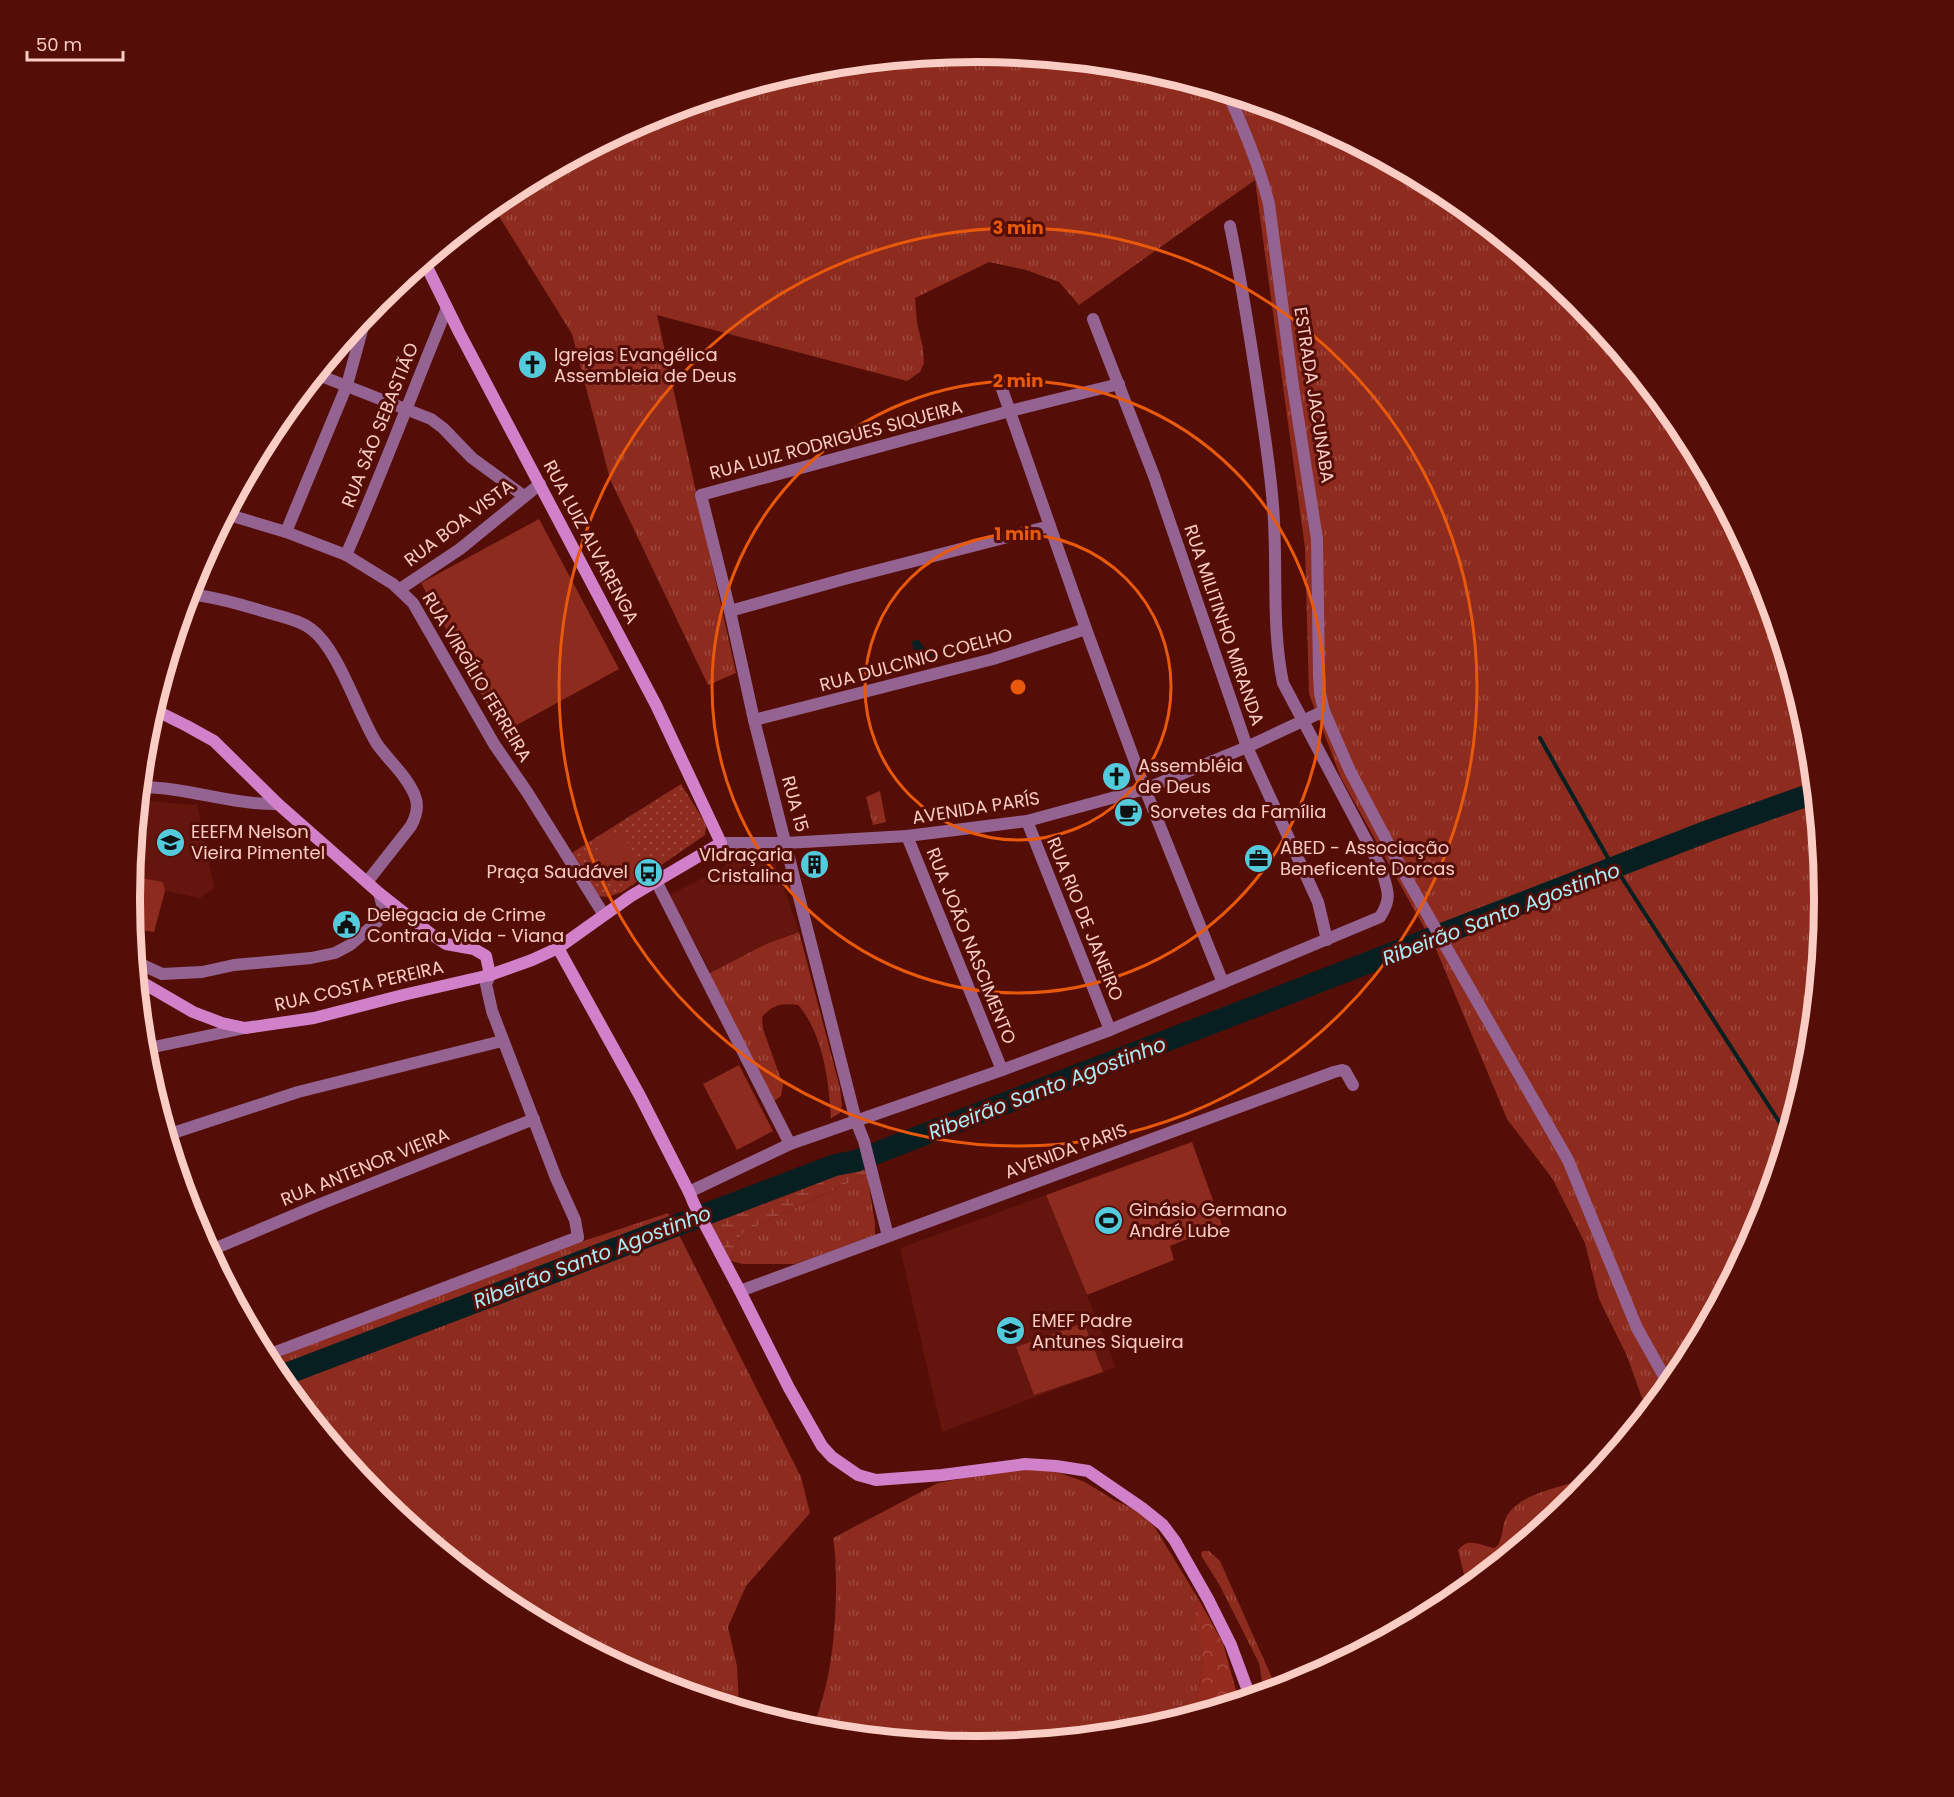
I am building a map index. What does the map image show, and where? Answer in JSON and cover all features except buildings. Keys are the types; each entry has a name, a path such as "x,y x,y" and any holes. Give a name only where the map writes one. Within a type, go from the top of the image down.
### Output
{"street":[{"name":"ESTRADA JACUNABA","path":"1232,102 1263,178 1269,204 1293,386 1317,539 1319,674 1324,711 1350,771 1406,877 1431,917 1568,1160 1637,1328 1664,1376"},
{"path":"689,1192 790,1144 1110,1030 1380,917 1387,906 1388,891 1381,868 1283,683 1275,595 1275,531 1269,460 1241,277 1230,226"},
{"name":"RUA LUIZ ALVARENGA","path":"427,267 656,705 721,843"},
{"name":"RUA SÃO SEBASTIÃO","path":"346,555 377,485 447,308"},
{"name":"RUA MILITINHO MIRANDA","path":"1093,319 1154,476 1246,747 1318,902 1327,940"},
{"path":"286,532 348,386 363,331"},
{"path":"323,377 431,420 443,428 472,458 524,496"},
{"name":"RUA LUIZ RODRIGUES SIQUEIRA","path":"701,495 1010,411 1119,384"},
{"path":"1002,389 1145,789 1223,983"},
{"name":"RUA BOA VISTA","path":"400,589 460,549 540,484"},
{"name":"RUA 15","path":"701,495 754,720 856,1121 864,1141 888,1236"},
{"name":"RUA VIRGÍLIO FERREIRA","path":"233,516 286,532 346,555 400,589 423,618 494,744 604,915"},
{"path":"730,611 1050,526"},
{"path":"197,596 296,621 310,628 331,652 370,731 416,799 415,818 411,826 367,882"},
{"name":"RUA DULCINIO COELHO","path":"754,720 959,668 1024,650 1086,629"},
{"name":"AVENIDA PARÍS","path":"721,843 786,843 907,836 1027,821 1145,789 1246,747 1324,711"},
{"path":"161,714 214,741 278,804 379,893 431,934 447,944 482,952 488,958 490,975 486,984 487,994 502,1041 575,1220 578,1237 274,1353"},
{"path":"147,787 186,790 257,805 278,804"},
{"name":"RUA RIO DE JANEIRO","path":"1027,821 1110,1030"},
{"name":"RUA JOÃO NASCIMENTO","path":"907,836 1002,1070"},
{"path":"490,975 558,948 656,881 721,843"},
{"path":"656,881 790,1144"},
{"path":"143,965 162,974 311,958 335,953 350,945 377,922 383,908 379,893"},
{"path":"558,948 640,1096 789,1388 822,1446 832,1457 858,1475 876,1480 942,1475 1025,1464 1056,1466 1088,1472 1142,1508 1163,1526 1175,1541 1231,1645 1248,1690"},
{"name":"RUA COSTA PEREIRA","path":"145,984 205,1018 245,1028 314,1018 490,975"},
{"path":"154,1047 245,1028"},
{"path":"174,1133 298,1092 502,1041"},
{"name":"AVENIDA PARIS","path":"740,1291 1334,1072 1345,1071 1353,1085"},
{"name":"RUA ANTENOR VIEIRA","path":"217,1248 534,1119"}],"shaded area":[{"name":"EEEFM Nelson Vieira Pimentel","path":"146,801 193,805 197,803 214,888 200,898 165,891 154,932 141,930 140,898"},
{"path":"765,853 772,856 774,860 799,932 766,944 711,972 669,895 725,867 725,855"},
{"name":"EMEF Padre Antunes Siqueira","path":"1046,1195 1116,1367 942,1432 900,1248"}],"green space":[{"path":"922,63 1032,63 1086,69 1194,90 1297,125 1396,174 1442,203 1487,234 1569,307 1641,389 1673,433 1728,528 1770,629 1785,682 1798,735 1807,789 1812,844 1814,898 1807,1008 1798,1062 1770,1168 1728,1269 1673,1364 1644,1404 1627,1356 1599,1299 1585,1243 1552,1178 1507,1119 1436,949 1341,778 1309,694 1305,548 1255,180 1079,305 1059,282 1026,270 989,262 915,298 924,363 920,372 907,381 657,315 736,673 708,685 610,479 572,334 497,213 558,174 607,148 657,125 708,106 760,90 814,78"},
{"path":"539,519 619,669 502,733 421,583"},
{"path":"681,784 704,821 705,835 622,892 608,897 598,896 570,854"},
{"path":"880,791 886,822 873,825 866,797"},
{"path":"619,830 645,870 622,885 595,845"},
{"path":"141,878 163,882 165,891 154,932 141,930"},
{"path":"799,932 840,1088 842,1105 840,1113 831,1118 829,1089 819,1044 807,1016 798,1005 778,1005 762,1017 763,1029 783,1085 781,1096 770,1104 704,976 766,944"},
{"path":"739,1065 773,1131 737,1150 703,1084"},
{"name":"Ginásio Germano André Lube","path":"1192,1142 1222,1225 1170,1246 1174,1260 1087,1295 1046,1195"},
{"path":"861,1158 867,1174 741,1235 731,1261 706,1214 835,1165"},
{"path":"867,1174 875,1235 795,1264 743,1264 731,1261 741,1235"},
{"path":"668,1213 801,1477 810,1513 746,1586 728,1627 737,1666 739,1700 657,1672 607,1649 558,1623 467,1563 385,1490 313,1408 277,1358 475,1277"},
{"path":"1084,1323 1103,1372 1034,1395 1016,1347"},
{"path":"1019,1468 1046,1468 1085,1482 1114,1500 1136,1510 1154,1526 1199,1600 1196,1615 1203,1660 1197,1706 1086,1728 1032,1734 977,1736 922,1734 816,1719 827,1680 833,1646 836,1593 833,1538 938,1483"},
{"path":"1577,1481 1529,1528 1465,1578 1458,1550 1471,1543 1495,1548 1500,1541 1508,1514 1526,1499"},
{"path":"1209,1551 1220,1561 1273,1681 1263,1685 1259,1663 1201,1553"},
{"path":"1199,1600 1223,1643 1237,1694 1197,1706 1203,1655 1196,1616"}],"water":[{"path":"919,640 925,649 937,650 939,660 932,664 915,657 912,641"}],"waterway":[{"path":"1540,738 1608,858 1611,869"},
{"name":"Ribeirão Santo Agostinho","path":"288,1373 835,1165 856,1161 1708,831 1808,795"},
{"path":"1615,867 1782,1126"}],"place":[{"name":"Igrejas Evangélica Assembleia de Deus","path":"533,365"},
{"name":"Assembléia de Deus","path":"1117,776"},
{"name":"Sorvetes da Família","path":"1129,812"},
{"name":"EEEFM Nelson Vieira Pimentel","path":"170,842"},
{"name":"ABED - Associação Beneficente Dorcas","path":"1259,858"},
{"name":"VIdraçaria Cristalina","path":"814,865"},
{"name":"Praça Saudável","path":"649,872"},
{"name":"Delegacia de Crime Contra a Vida - Viana","path":"346,925"},
{"name":"Ginásio Germano André Lube","path":"1108,1220"},
{"name":"EMEF Padre Antunes Siqueira","path":"1011,1331"}]}
